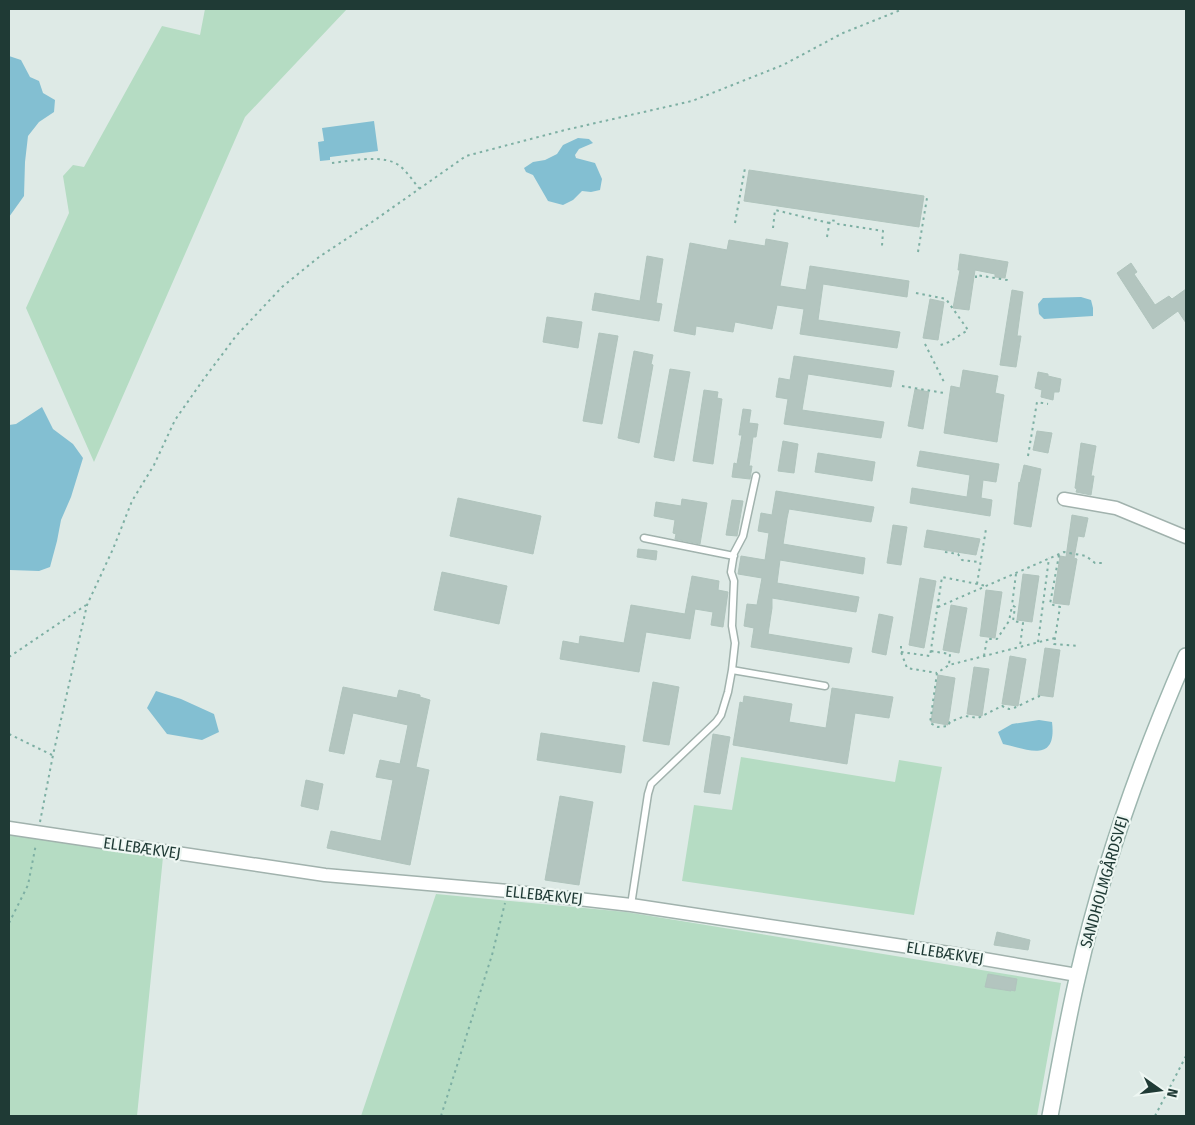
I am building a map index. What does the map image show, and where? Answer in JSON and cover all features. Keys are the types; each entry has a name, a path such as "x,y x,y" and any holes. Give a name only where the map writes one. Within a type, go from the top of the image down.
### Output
{"street":[{"path":"1064,499 1116,508 1186,537"},
{"name":"SANDHOLMGÅRDSVEJ","path":"1050,1116 1078,976 1121,821 1152,735 1186,656"},
{"name":"ELLEBÆKVEJ","path":"9,828 325,875 508,891 631,905 949,953 1078,976"}],"lane":[{"path":"631,905 651,784 716,722 721,715 728,692 735,642 732,626 734,582 731,572 734,556 744,536 756,476"},
{"path":"644,538 734,556"},
{"path":"732,670 825,686"}],"path":[{"path":"9,923 28,885 53,755 87,604 113,549 132,501 154,465 175,420 236,336 289,281 319,257 466,156 565,130 692,101 783,65 844,33 903,9"},
{"path":"332,163 372,158 387,161 400,165 419,188"},
{"path":"735,223 745,168"},
{"path":"918,252 927,198"},
{"path":"772,228 775,210 829,223"},
{"path":"826,237 830,220 836,221 838,224 883,231 882,246"},
{"path":"976,278 976,275 1006,280 1007,283"},
{"path":"916,293 946,299 968,330 949,342 938,346"},
{"path":"925,344 945,384"},
{"path":"902,386 944,393"},
{"path":"1028,456 1036,402 1048,404"},
{"path":"977,584 986,529"},
{"path":"945,552 958,554 962,560 980,563"},
{"path":"938,607 1064,552 1086,556 1095,563 1105,563"},
{"path":"1059,554 1050,604 1060,606 1054,644 1078,646"},
{"path":"1038,642 1050,558"},
{"path":"984,656 987,638 997,640 1009,621 1016,574"},
{"path":"901,652 930,656 942,577 987,586"},
{"path":"9,657 87,604"},
{"path":"1012,605 1015,607 1013,621 1023,623 1020,646"},
{"path":"901,646 901,652 908,668 937,673 949,666 1055,638"},
{"path":"931,651 950,654 949,666"},
{"path":"937,673 930,723 938,727 948,726 950,722 965,716 978,718 1002,706 1010,710 1040,696"},
{"path":"9,734 53,755"},
{"path":"441,1116 492,955 508,891"},
{"path":"1155,1116 1186,1056"}],"green space":[{"path":"205,9 347,9 245,117 94,462 26,308 69,213 63,176 73,165 84,167 162,26 200,35"},
{"path":"741,757 895,782 899,760 942,767 914,915 682,881 694,805 732,810"},
{"path":"9,833 163,857 137,1116 9,1116"},
{"path":"436,894 626,912 1061,983 1037,1116 361,1116"}],"water":[{"path":"9,56 21,60 30,77 39,81 43,93 55,100 54,112 39,122 28,136 24,196 9,217"},
{"path":"374,121 378,151 330,157 330,160 320,161 318,142 324,141 322,128"},
{"path":"578,138 589,139 593,143 579,149 575,155 576,158 595,163 602,179 600,190 582,191 573,200 563,205 548,201 533,175 526,172 524,168 533,162 545,160 557,154 563,145"},
{"path":"1081,297 1091,300 1093,316 1044,319 1039,314 1038,304 1043,298"},
{"path":"42,407 53,429 73,444 83,458 71,497 61,520 50,567 39,571 10,570 9,425 16,424"},
{"path":"156,691 181,699 214,714 219,732 202,740 167,734 147,708"},
{"path":"1039,720 1052,722 1050,744 1046,749 1039,751 1003,744 998,732 1012,724"}],"building":[{"path":"749,170 924,196 919,227 744,201"},
{"path":"766,239 788,243 780,286 806,290 810,266 909,281 907,297 823,284 818,320 900,332 897,348 800,334 804,309 777,305 772,329 735,322 733,332 696,326 695,335 674,331 690,243 727,250 729,240 765,246"},
{"path":"960,254 1008,262 1005,278 995,277 995,274 975,270 969,310 953,308 960,270 958,270"},
{"path":"647,256 663,259 656,303 662,304 659,321 592,310 595,293 640,301"},
{"path":"1131,263 1137,272 1134,274 1155,305 1169,296 1172,299 1186,289 1186,323 1178,311 1153,329 1117,273"},
{"path":"1012,290 1023,292 1017,336 1021,336 1016,367 1000,365"},
{"path":"930,299 944,302 938,340 923,338"},
{"path":"547,317 582,322 578,348 543,342"},
{"path":"599,333 618,336 602,424 583,421"},
{"path":"634,351 653,355 651,364 653,365 639,443 618,438"},
{"path":"794,356 894,371 891,387 808,374 802,410 884,422 881,438 784,424 788,399 776,397 779,378 790,380"},
{"path":"670,369 690,372 674,461 654,457"},
{"path":"963,370 998,376 995,393 1004,395 997,442 944,433 951,386 960,388"},
{"path":"1038,372 1061,379 1059,392 1054,392 1053,400 1041,397 1042,390 1035,388"},
{"path":"915,389 929,392 923,429 908,426"},
{"path":"704,390 718,392 717,398 722,399 713,464 693,461"},
{"path":"743,409 751,410 749,423 758,424 756,437 753,437 749,466 752,466 750,479 732,477 734,463 737,464 742,435 739,435"},
{"path":"1037,431 1052,433 1048,453 1033,450"},
{"path":"783,441 798,444 794,473 778,471"},
{"path":"1081,443 1096,446 1091,476 1094,476 1091,495 1076,492 1077,489 1075,488"},
{"path":"920,451 999,464 996,482 983,480 981,498 992,500 990,516 910,503 912,488 967,497 970,475 917,466"},
{"path":"818,453 875,462 872,481 815,472"},
{"path":"1024,465 1041,469 1031,527 1014,524 1019,482"},
{"path":"776,491 874,507 871,522 789,509 787,518 783,544 865,558 863,574 780,560 777,583 859,597 856,612 772,598 768,634 852,648 849,663 751,647 754,628 744,626 747,604 757,605 762,578 738,574 741,556 765,560 769,533 758,531 761,513 772,515"},
{"path":"458,498 541,516 533,554 450,536"},
{"path":"682,499 707,503 700,544 675,539 676,534 673,533 675,520 654,516 656,502 681,506"},
{"path":"732,500 743,501 737,536 726,535"},
{"path":"1072,515 1088,518 1084,537 1078,536 1074,558 1077,559 1069,605 1053,603 1060,556 1066,557"},
{"path":"893,525 907,527 901,565 887,563"},
{"path":"927,530 980,539 976,555 924,547"},
{"path":"638,549 657,551 656,560 637,557"},
{"path":"442,572 507,586 499,624 434,610"},
{"path":"1023,574 1039,576 1032,622 1017,620"},
{"path":"692,576 719,581 718,590 728,592 723,627 711,625 713,612 695,609 690,639 646,632 639,672 560,659 563,641 579,644 580,636 624,643 631,605 685,614"},
{"path":"920,578 936,581 924,648 909,645"},
{"path":"986,590 1002,592 995,638 980,636"},
{"path":"951,605 967,608 959,653 943,650"},
{"path":"879,614 893,617 886,655 872,652"},
{"path":"1045,648 1060,650 1053,697 1038,695"},
{"path":"1010,656 1026,659 1018,706 1002,704"},
{"path":"974,667 989,669 982,716 967,714"},
{"path":"938,675 955,678 948,725 931,722"},
{"path":"653,682 679,687 669,745 643,741"},
{"path":"343,687 397,698 399,690 420,695 420,697 430,700 416,767 429,770 410,865 327,848 331,831 381,841 393,780 376,777 380,760 400,764 408,725 353,713 344,754 329,751"},
{"path":"832,688 893,697 889,718 855,713 847,764 733,745 740,702 743,703 744,696 792,704 789,722 826,728"},
{"path":"541,733 625,746 621,773 537,760"},
{"path":"713,734 730,737 720,794 704,792"},
{"path":"306,780 323,784 318,810 301,806"},
{"path":"560,796 593,802 579,885 545,880"},
{"path":"997,932 1030,940 1028,950 994,945"},
{"path":"988,974 1017,979 1015,991 985,987"}]}
